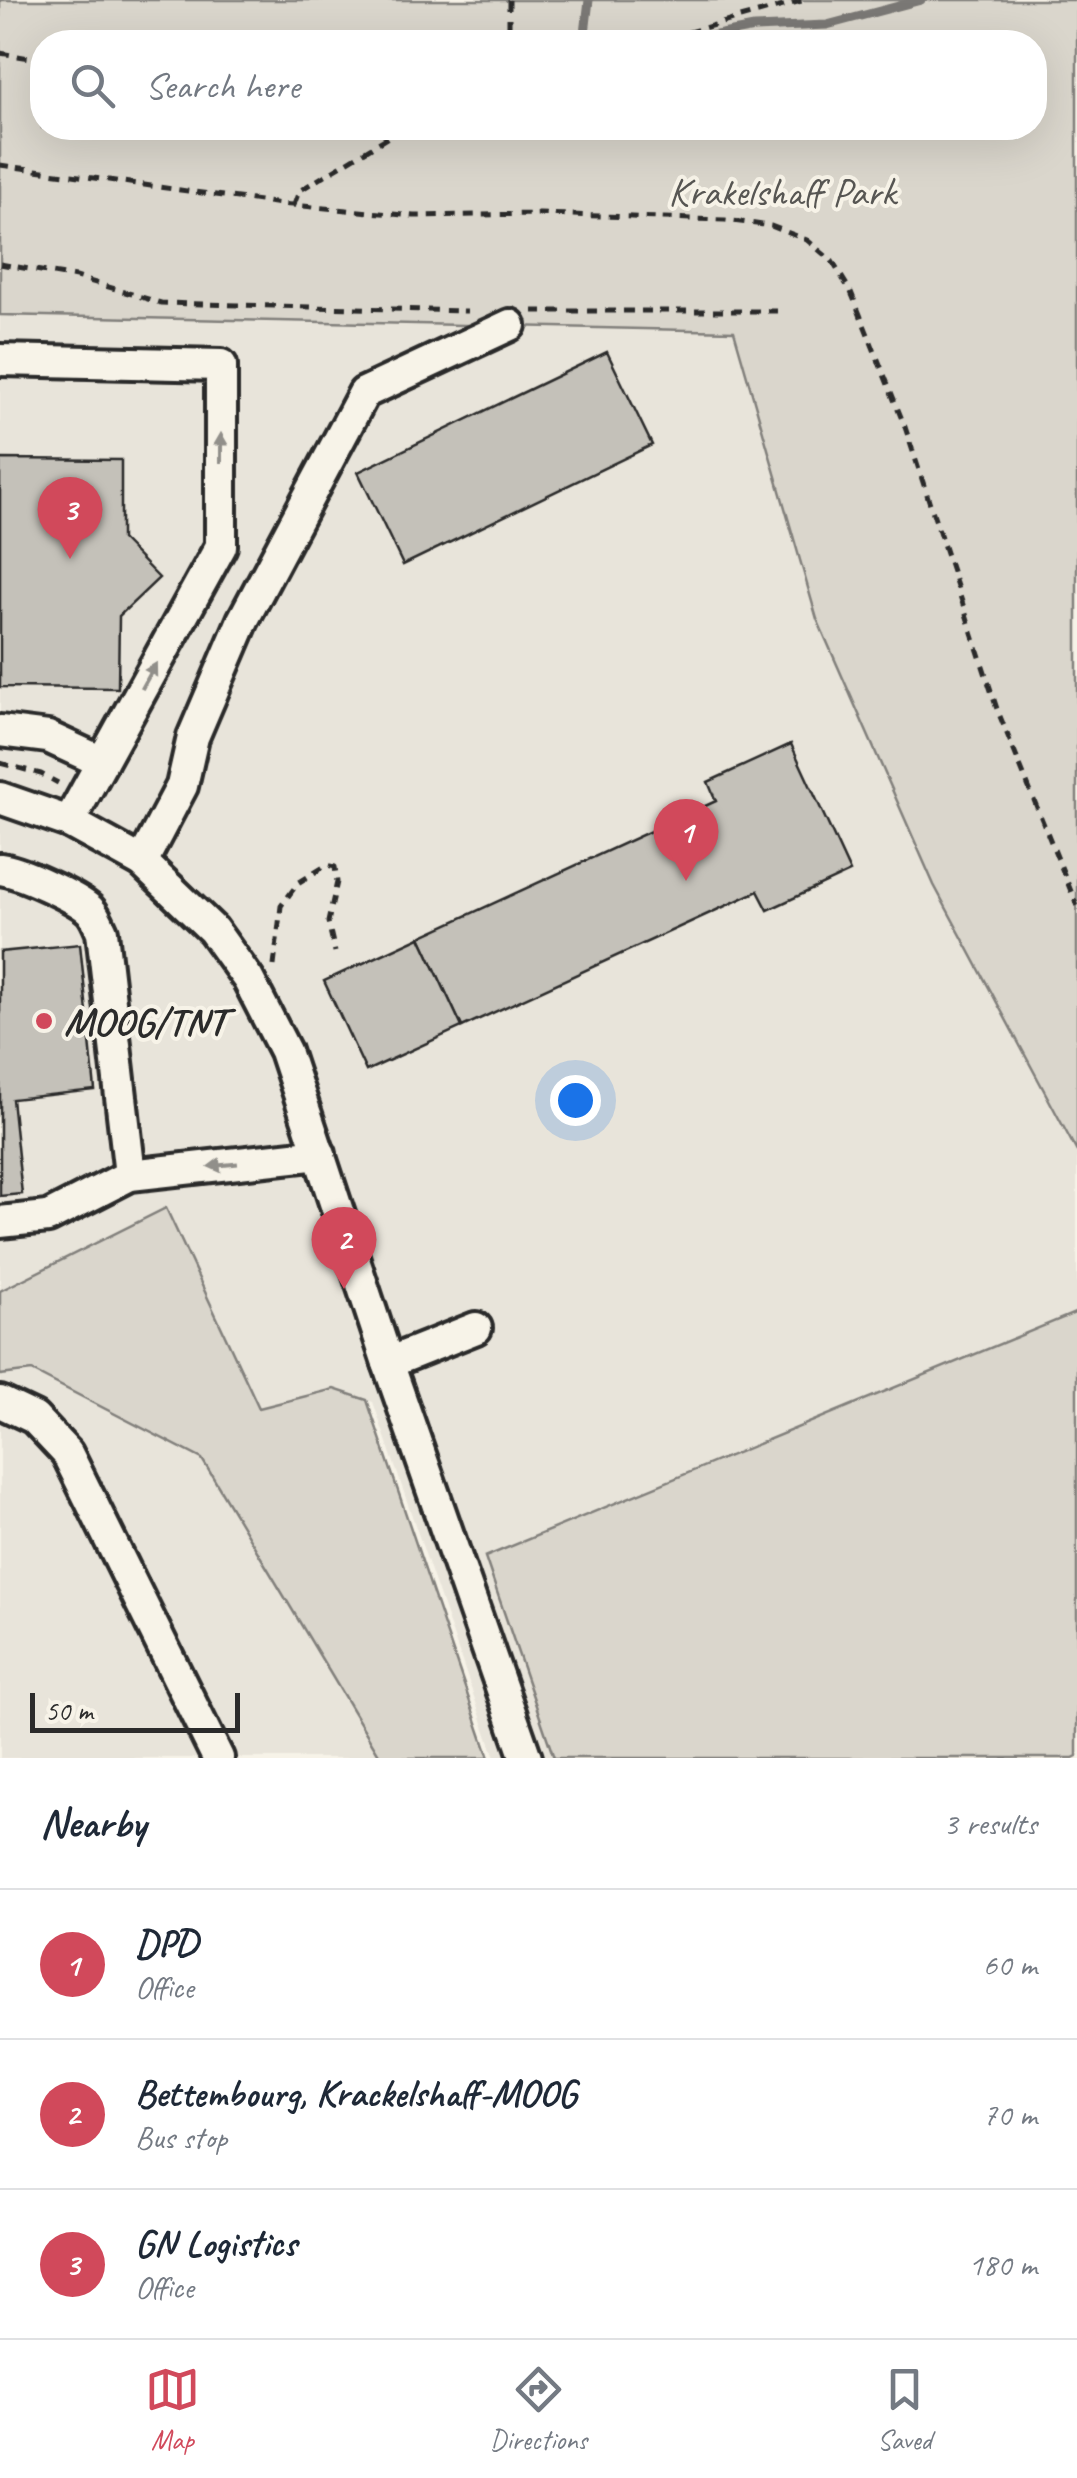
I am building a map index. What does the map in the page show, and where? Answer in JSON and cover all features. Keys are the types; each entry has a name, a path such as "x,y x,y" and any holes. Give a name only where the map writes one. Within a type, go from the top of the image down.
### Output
{"lane":[{"path":"142,862 182,786 192,736 242,620 364,393 522,318"},
{"path":"0,360 221,365 221,546 68,822"},
{"path":"0,731 48,737 102,762"},
{"path":"0,798 68,822 142,862 213,930 248,980 284,1051 526,1758"},
{"path":"0,869 52,887 91,911 102,932 130,1175"},
{"path":"0,1222 48,1217 130,1175 320,1154"},
{"path":"388,1363 476,1328"},
{"path":"0,1402 34,1418 67,1454 218,1758"}],"path":[{"path":"509,0 509,30"},
{"path":"697,30 805,0"},
{"path":"0,52 30,58"},
{"path":"294,205 299,192 384,140"},
{"path":"0,165 294,205 414,216 540,214 725,220 770,226 806,240 832,261 851,292 905,427 997,709 1077,906"},
{"path":"0,264 76,277 161,303 475,311"},
{"path":"522,318 785,311"},
{"path":"273,969 280,906 298,882 327,865 335,867 337,882 328,922 334,952"}],"shaded area":[{"path":"0,315 734,331 817,619 934,885 1077,1152 1077,1312 486,1557 554,1758 495,1758 373,1402 334,1389 259,1408 166,1208 0,1291"},
{"path":"32,1371 202,1459 381,1758 0,1758 0,1375"}],"green space":[{"name":"Krakelshaff Park","path":"0,0 1077,0 1077,1152 934,885 817,619 734,331 0,315"},
{"path":"166,1208 259,1408 334,1389 367,1400 489,1758 381,1758 202,1459 32,1371 0,1375 0,1291"},
{"path":"1077,1312 1077,1756 554,1758 485,1557"}],"building":[{"path":"607,352 652,445 403,565 358,472"},
{"path":"0,459 121,460 121,539 159,578 119,616 118,688 0,687"},
{"path":"791,744 850,872 768,910 758,891 462,1027 420,937 716,801 708,782"},
{"path":"420,937 462,1027 366,1071 324,981"},
{"name":"MOOG/TNT","path":"80,944 95,1090 12,1099 22,1194 0,1196 0,952"}],"waterway":[{"path":"585,30 589,0"},
{"path":"743,30 827,25 921,0"}],"place":[{"name":"GN Logistics","path":"70,559"},
{"name":"DPD","path":"686,881"},
{"name":"MOOG/TNT","path":"44,1021"},
{"name":"Bettembourg, Krackelshaff-MOOG","path":"344,1289"}]}
